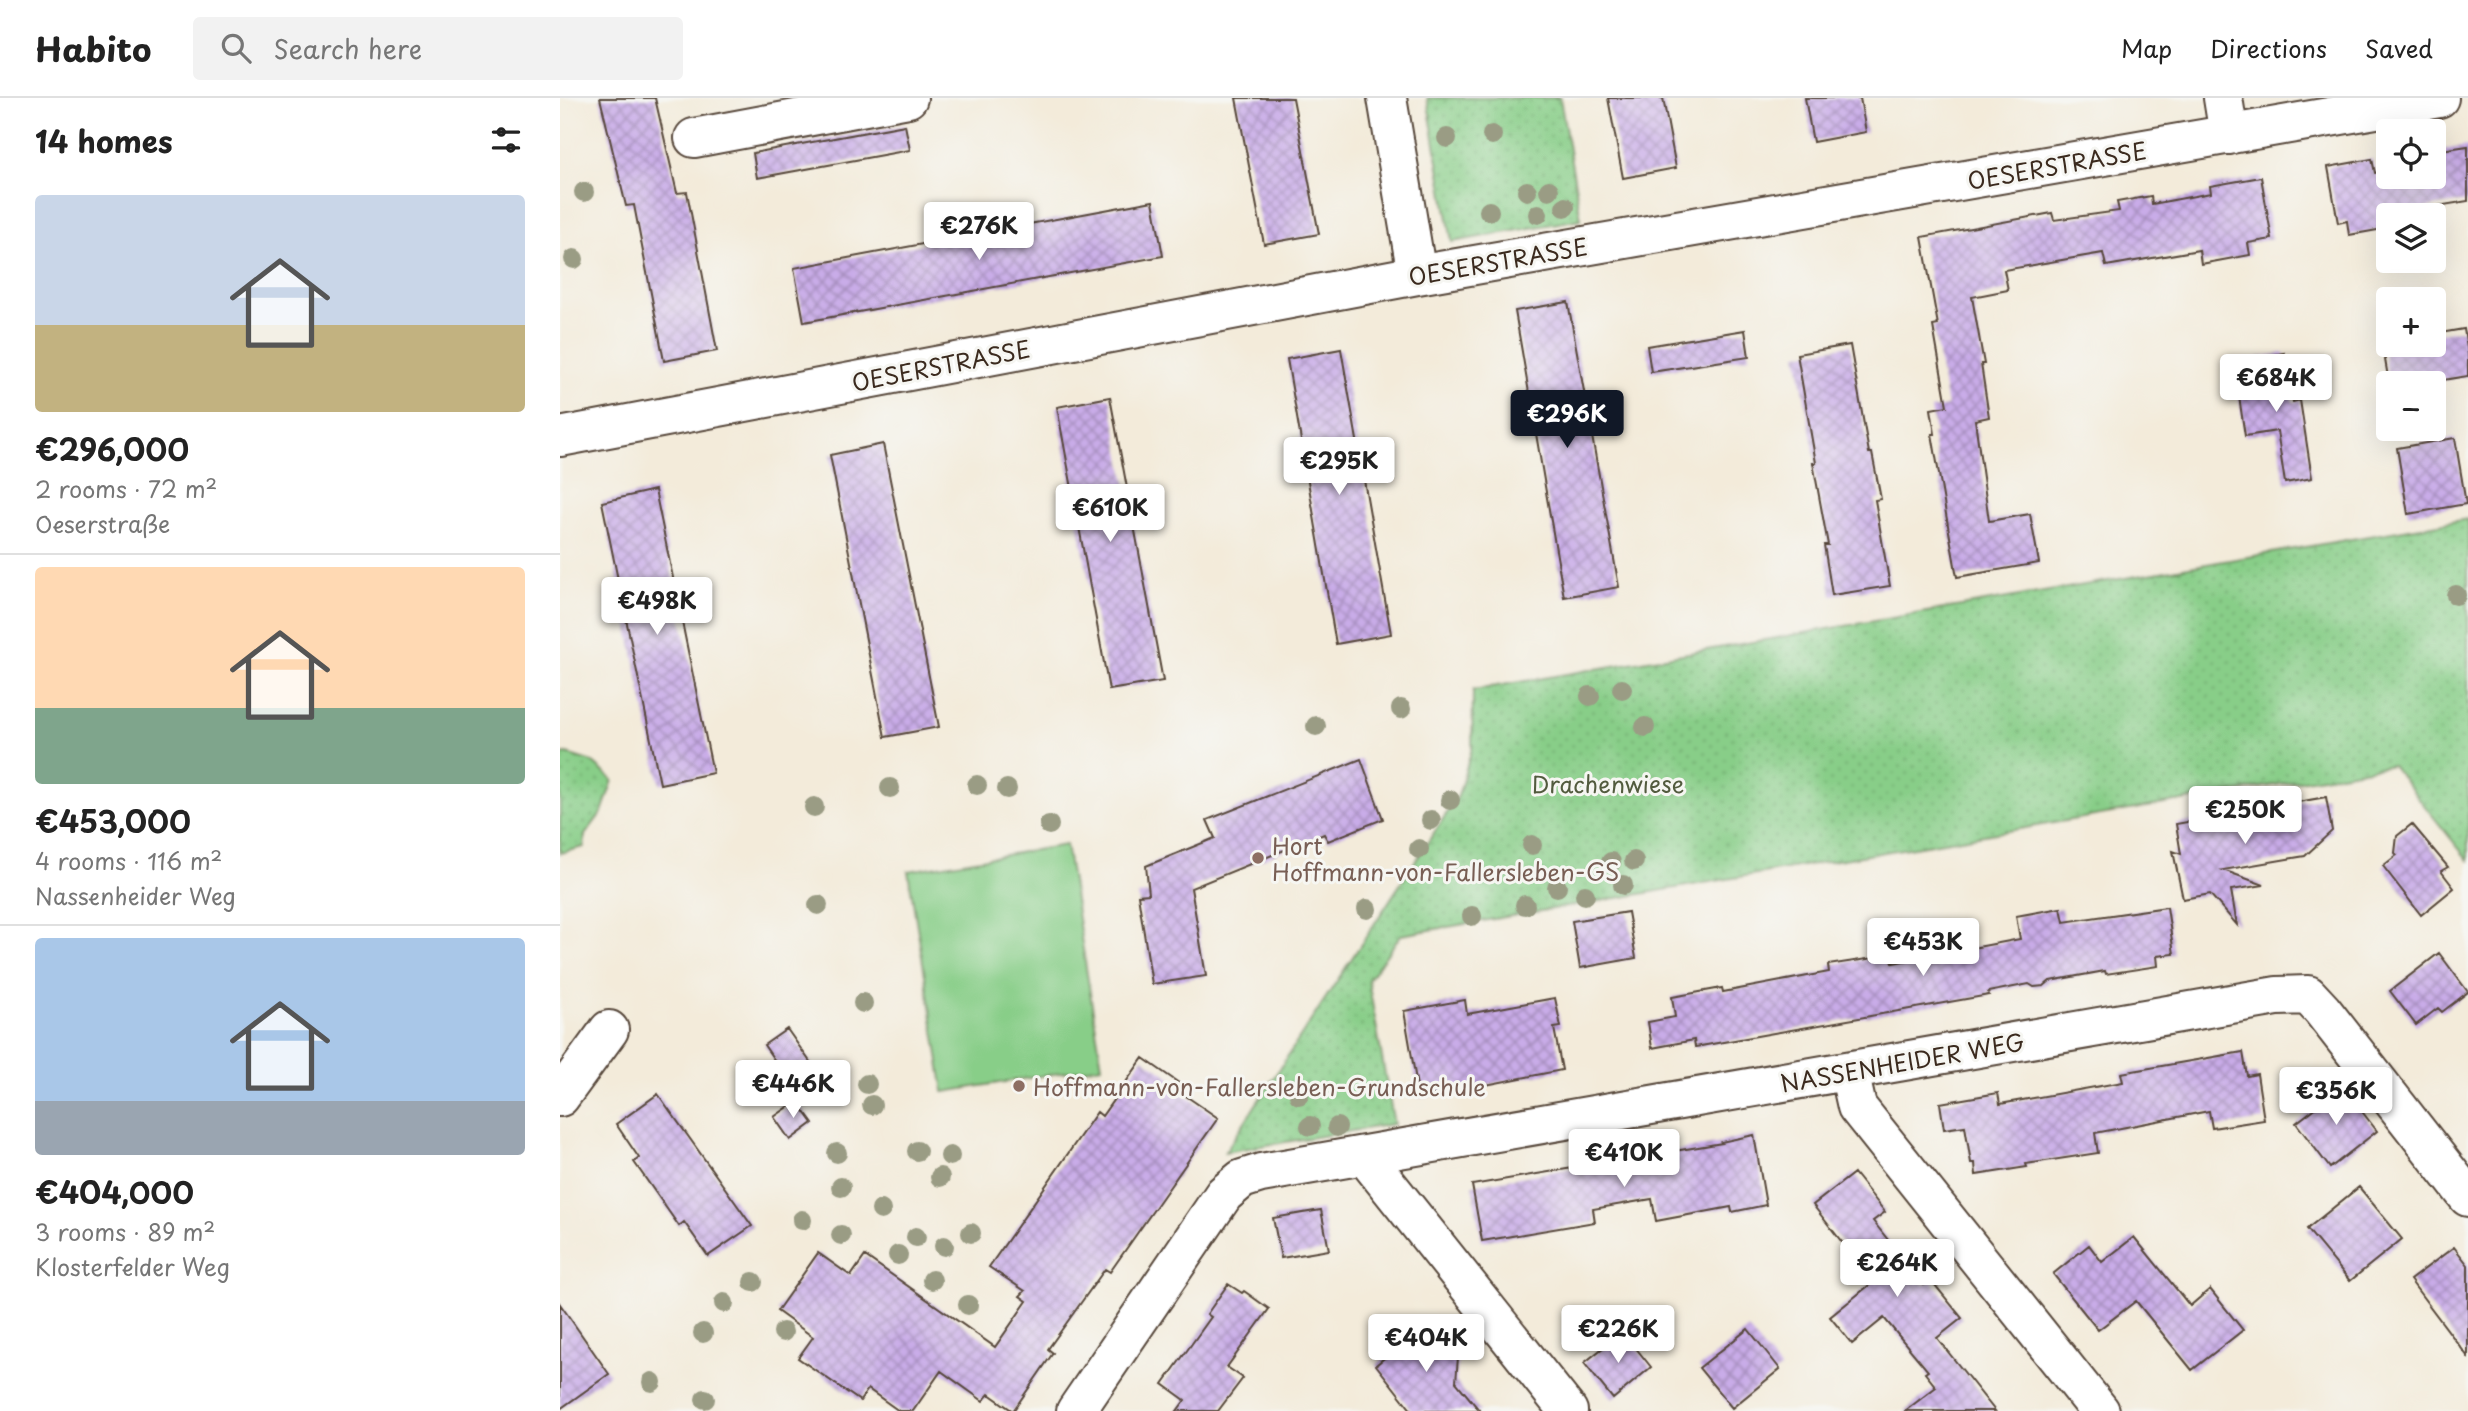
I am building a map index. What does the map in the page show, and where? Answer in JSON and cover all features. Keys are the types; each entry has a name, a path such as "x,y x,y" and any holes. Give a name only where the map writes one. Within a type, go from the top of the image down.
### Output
{"street":[{"path":"694,138 908,98"},
{"path":"1387,98 1417,275"},
{"name":"OESERSTRASSE","path":"560,437 1417,275 2226,116 2438,98"},
{"name":"NASSENHEIDER WEG","path":"1076,1411 1224,1195 1242,1179 1261,1173 2277,996 2308,995 2468,1197"},
{"path":"560,1097 609,1030"},
{"path":"1849,1071 1857,1107 2100,1411"},
{"path":"1364,1155 1568,1411"}],"green space":[{"path":"1427,98 1560,98 1581,219 1452,242"},
{"name":"Drachenwiese","path":"2468,519 2468,860 2392,765 1401,935 1368,980 1394,1124 1225,1152 1458,796 1472,748 1473,690"},
{"path":"567,754 592,762 613,780 602,812 585,835 584,847 560,853 560,755"},
{"path":"1066,845 1102,1066 944,1092 908,871"}],"building":[{"path":"600,98 655,98 677,193 687,192 717,351 664,361 634,205 626,206"},
{"path":"1236,98 1293,98 1319,234 1264,244"},
{"path":"1608,98 1663,98 1676,168 1623,178"},
{"path":"1805,98 1860,98 1866,132 1813,142"},
{"path":"905,125 910,150 757,178 753,153"},
{"path":"2468,146 2468,201 2446,205 2376,203 2376,230 2349,235 2347,221 2338,223 2328,167 2372,159 2376,173 2376,189 2446,189 2446,149"},
{"path":"2261,177 2272,239 2248,243 2250,255 2201,264 2199,250 2106,266 2103,253 2004,270 2008,290 1972,297 1984,364 1981,364 1989,417 1975,420 1989,521 2030,514 2039,563 1957,577 1932,434 1935,434 1931,409 1947,406 1933,326 1938,325 1922,237 2052,213 2054,220 2119,211 2117,202 2151,196 2152,204 2211,193 2210,186"},
{"path":"1153,201 1163,256 804,322 794,268"},
{"path":"1568,302 1619,587 1564,597 1515,311"},
{"path":"2464,329 2468,376 2446,380 2446,371 2387,371 2385,357 2446,357 2446,332"},
{"path":"1745,330 1749,357 1651,372 1647,346"},
{"path":"1850,345 1869,453 1872,453 1881,499 1875,500 1890,586 1832,595 1824,545 1828,545 1797,354"},
{"path":"1341,349 1391,634 1336,644 1287,359"},
{"path":"2284,353 2293,402 2300,400 2312,478 2285,483 2277,431 2245,436 2236,377 2258,374 2256,358"},
{"path":"1110,397 1163,681 1109,690 1057,407"},
{"path":"2455,438 2466,504 2408,514 2397,448"},
{"path":"883,444 939,727 885,737 830,455"},
{"path":"655,490 713,773 660,784 602,502"},
{"path":"1361,759 1383,819 1328,841 1324,834 1191,888 1206,976 1152,984 1138,895 1149,894 1146,866 1215,838 1207,820"},
{"path":"2326,797 2332,831 2305,856 2223,870 2264,885 2231,890 2237,925 2210,894 2183,899 2173,851 2181,854 2176,824"},
{"path":"2412,824 2448,867 2441,871 2454,888 2421,915 2383,866 2397,855 2397,836"},
{"path":"2167,907 2174,954 2157,956 2158,966 2106,974 2105,971 2050,981 2044,986 2034,987 2029,984 1988,992 1989,995 1695,1047 1694,1040 1652,1048 1648,1022 1675,1017 1672,997 1722,988 1723,992 1829,972 1828,965 1892,957 1893,963 2020,939 2016,916 2061,908 2064,922"},
{"path":"1628,912 1636,958 1580,968 1572,921"},
{"path":"2439,953 2468,992 2442,1012 2438,1008 2416,1025 2390,991"},
{"path":"1555,998 1561,1027 1554,1028 1562,1070 1419,1098 1404,1011 1465,1000 1467,1014"},
{"path":"787,1029 820,1076 797,1093 764,1045"},
{"path":"2243,1052 2247,1076 2257,1074 2264,1120 2212,1128 2209,1111 2095,1133 2098,1153 1976,1175 1975,1163 1971,1163 1965,1126 1944,1129 1940,1103 1998,1093 2000,1104 2123,1082 2121,1073"},
{"path":"1143,1058 1186,1088 1183,1094 1218,1118 1110,1272 1105,1269 1048,1349 1053,1353 1013,1411 989,1394 983,1401 941,1371 913,1411 899,1411 868,1389 860,1401 798,1358 813,1337 777,1311 818,1253 851,1276 865,1256 995,1347 1027,1301 1020,1296 1025,1291 989,1267 1097,1112 1102,1116"},
{"path":"2343,1087 2377,1131 2330,1168 2296,1123"},
{"path":"658,1094 752,1226 708,1256 684,1222 679,1226 634,1162 639,1158 616,1124"},
{"path":"797,1101 813,1123 790,1140 774,1117"},
{"path":"1754,1135 1766,1205 1732,1212 1731,1207 1656,1221 1652,1199 1593,1209 1595,1222 1482,1241 1472,1185 1722,1143"},
{"path":"1854,1173 1885,1212 1873,1221 1924,1285 1931,1280 1962,1318 1937,1338 1995,1411 1905,1411 1936,1387 1925,1373 1928,1371 1884,1318 1852,1344 1830,1317 1873,1282 1813,1205"},
{"path":"2359,1187 2402,1239 2350,1281 2307,1229"},
{"path":"1321,1210 1329,1250 1281,1258 1273,1218"},
{"path":"2134,1237 2190,1306 2210,1289 2243,1330 2192,1370 2136,1301 2098,1330 2053,1274 2089,1245 2102,1262"},
{"path":"2454,1247 2468,1265 2468,1357 2410,1280"},
{"path":"1228,1284 1242,1293 1244,1291 1269,1309 1227,1367 1243,1378 1218,1411 1177,1411 1185,1400 1163,1384 1211,1317 1207,1314"},
{"path":"560,1304 609,1374 560,1409"},
{"path":"1427,1322 1443,1345 1450,1346 1458,1357 1456,1382 1480,1411 1412,1411 1376,1365"},
{"path":"1748,1329 1780,1369 1732,1408 1699,1368"},
{"path":"1623,1332 1651,1367 1613,1399 1584,1363"}],"place":[{"name":"Hort Hoffmann-von-Fallersleben-GS","path":"1258,858"},
{"name":"Hoffmann-von-Fallersleben-Grundschule","path":"1019,1086"}]}
